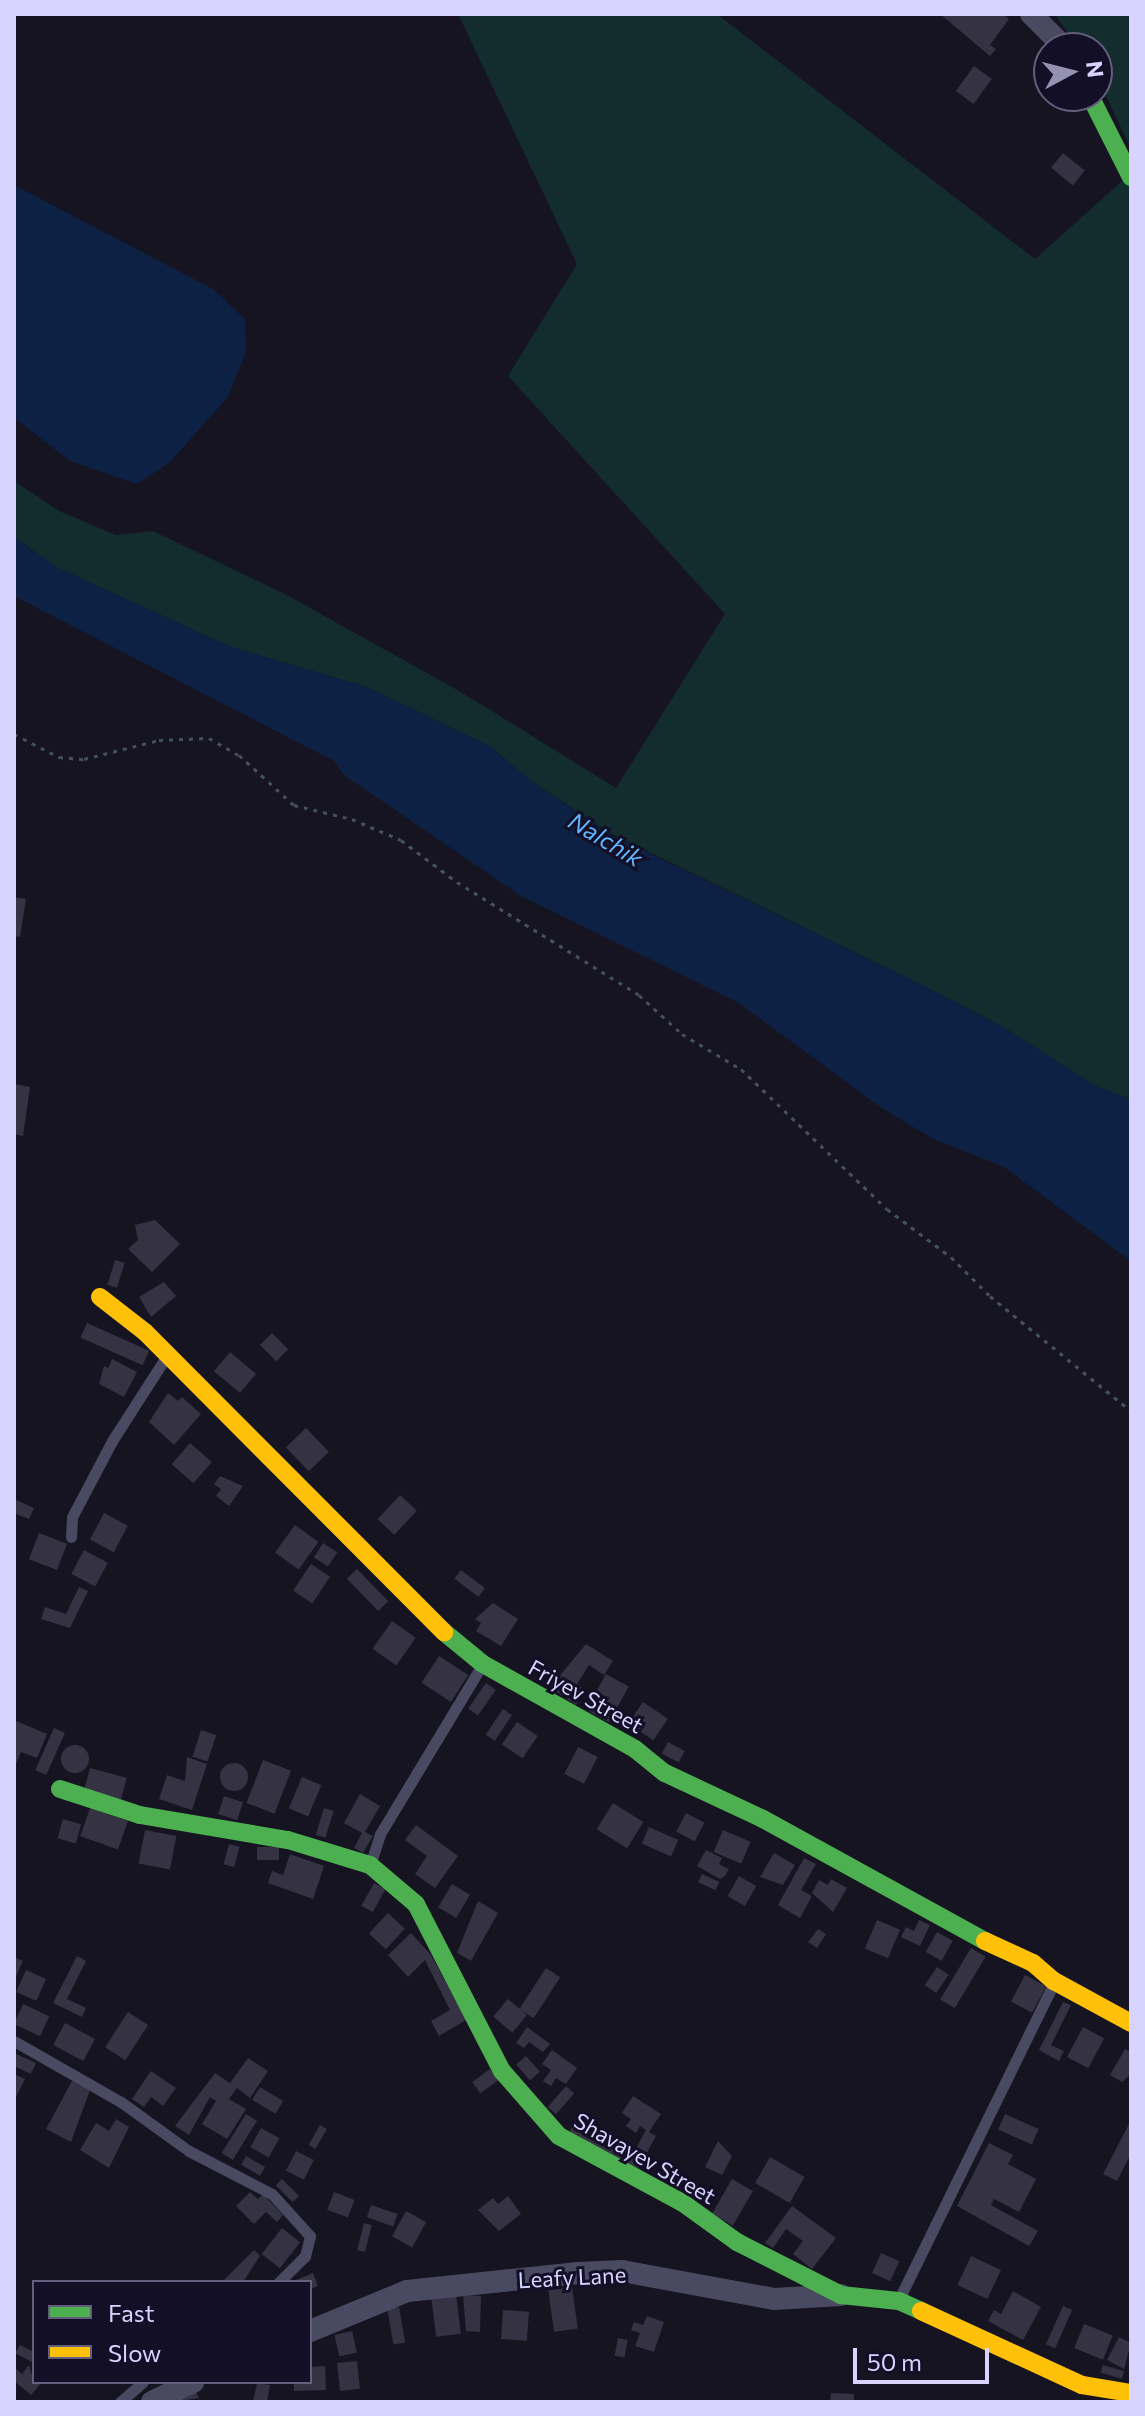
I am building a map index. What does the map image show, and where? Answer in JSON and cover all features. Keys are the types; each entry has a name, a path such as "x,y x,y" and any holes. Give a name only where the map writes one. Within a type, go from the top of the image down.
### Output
{"street":[{"path":"1033,15 1049,32"},
{"path":"1098,112 1131,177"},
{"name":"Friyev Street","path":"100,1297 125,1314 418,1612 483,1664 635,1749 665,1773 763,1819 940,1921 1033,1963 1054,1981 1131,2023"},
{"name":"Shavayev Street","path":"60,1789 140,1815 288,1840 370,1865 416,1904 486,2044 543,2124 683,2203 737,2242 841,2295 899,2301 1082,2385 1131,2393"},
{"name":"Leafy Lane","path":"312,2330 407,2291 578,2273 622,2271 783,2299 841,2295"},
{"path":"152,2402 189,2384"}],"lane":[{"path":"71,1537 72,1517 112,1441 166,1357"},
{"path":"370,1865 380,1834 483,1664"},
{"path":"899,2301 1054,1981"},
{"path":"14,2041 121,2102 189,2151 272,2194 310,2236 305,2256 281,2280"},
{"path":"120,2402 141,2384"}],"path":[{"path":"14,734 59,757 84,759 159,740 209,738 239,755 294,805 369,824 401,840 457,882 639,995 682,1034 741,1069 887,1209 951,1257 990,1296 1131,1411"}],"green space":[{"path":"458,14 717,14 1035,259 1131,173 1131,1099 1097,1087 1000,1025 928,988 610,833 531,781 491,747 367,687 231,647 58,568 14,537 14,481 59,511 116,535 153,531 285,594 461,692 616,788 725,614 508,376 577,264"},
{"path":"1055,14 1131,14 1131,149 1113,111 1113,32 1067,32"}],"water":[{"path":"14,185 213,289 245,319 246,352 228,397 168,464 136,484 70,461 14,418"},
{"name":"Nalchik","path":"14,537 58,568 231,647 367,687 491,747 531,781 610,834 928,988 1000,1025 1097,1087 1131,1099 1131,1261 1004,1167 933,1139 880,1107 739,1003 521,896 344,775 334,761 14,596"}],"building":[{"path":"940,14 1003,14 1009,19 990,45 996,49 990,56"},
{"path":"974,66 992,79 974,104 956,91"},
{"path":"1063,153 1085,171 1073,185 1051,168"},
{"path":"14,897 26,899 20,937 14,936"},
{"path":"14,1084 30,1087 23,1136 14,1134"},
{"path":"155,1220 180,1244 152,1272 128,1249 138,1240 135,1225"},
{"path":"115,1260 125,1263 117,1288 107,1285"},
{"path":"164,1282 176,1296 151,1317 139,1297"},
{"path":"87,1323 149,1351 143,1365 80,1338"},
{"path":"272,1333 288,1349 276,1361 260,1345"},
{"path":"230,1352 256,1374 240,1393 214,1371"},
{"path":"112,1359 137,1372 124,1397 99,1384 104,1366 108,1368"},
{"path":"168,1393 178,1401 182,1397 201,1414 174,1445 149,1422"},
{"path":"306,1428 329,1452 309,1471 286,1447"},
{"path":"190,1443 212,1462 194,1483 172,1464"},
{"path":"220,1476 243,1486 229,1506 216,1496 221,1489 214,1484"},
{"path":"400,1495 417,1511 394,1535 377,1519"},
{"path":"14,1499 34,1508 29,1519 14,1513"},
{"path":"104,1513 128,1526 114,1552 90,1539"},
{"path":"295,1525 318,1542 298,1570 275,1553"},
{"path":"39,1533 67,1544 57,1570 29,1559"},
{"path":"323,1543 337,1552 328,1567 314,1557"},
{"path":"84,1550 108,1563 95,1587 71,1574"},
{"path":"311,1564 330,1577 312,1603 293,1591"},
{"path":"357,1569 388,1601 378,1611 347,1579"},
{"path":"461,1570 485,1588 478,1597 454,1579"},
{"path":"79,1587 88,1591 70,1628 41,1619 45,1607 66,1614"},
{"path":"493,1603 518,1619 501,1646 476,1631 481,1623 475,1619"},
{"path":"392,1621 416,1638 396,1665 372,1649"},
{"path":"586,1644 613,1661 604,1675 589,1665 577,1684 585,1690 576,1705 555,1691 561,1682 557,1679"},
{"path":"439,1656 468,1675 451,1702 422,1683"},
{"path":"606,1674 629,1687 609,1722 586,1710"},
{"path":"486,1683 496,1690 478,1715 468,1708"},
{"path":"643,1702 668,1719 653,1740 628,1724"},
{"path":"503,1709 512,1715 495,1741 486,1735"},
{"path":"14,1720 47,1734 37,1758 21,1752 14,1769"},
{"path":"517,1722 538,1736 523,1758 502,1744"},
{"path":"54,1728 65,1733 46,1775 35,1770"},
{"path":"201,1730 216,1735 208,1762 192,1757"},
{"path":"668,1742 685,1751 679,1762 662,1753"},
{"path":"75,1745 85,1749 89,1759 85,1769 75,1773 65,1769 61,1759 65,1749"},
{"path":"578,1747 598,1757 584,1784 564,1774"},
{"path":"187,1757 207,1764 192,1810 159,1799 167,1775 185,1781"},
{"path":"263,1760 291,1771 275,1814 247,1803"},
{"path":"234,1763 244,1767 248,1777 244,1787 234,1791 224,1787 220,1777 224,1767"},
{"path":"90,1768 127,1778 120,1801 84,1791"},
{"path":"302,1777 321,1785 308,1817 289,1808"},
{"path":"360,1794 380,1806 365,1832 373,1836 363,1853 354,1848 362,1833 344,1823"},
{"path":"224,1796 243,1802 237,1820 218,1814"},
{"path":"613,1803 644,1822 627,1848 597,1829"},
{"path":"90,1808 128,1821 118,1849 80,1836"},
{"path":"324,1808 334,1811 325,1838 316,1835"},
{"path":"686,1813 705,1823 695,1841 676,1832"},
{"path":"63,1819 81,1824 76,1843 57,1838"},
{"path":"416,1825 458,1856 435,1888 415,1874 427,1856 405,1840"},
{"path":"649,1827 678,1840 671,1856 642,1843"},
{"path":"145,1830 176,1836 170,1869 139,1863"},
{"path":"723,1830 751,1842 741,1864 714,1852"},
{"path":"229,1844 240,1847 234,1867 224,1864"},
{"path":"257,1847 279,1847 279,1860 257,1860"},
{"path":"706,1850 722,1858 719,1864 729,1869 720,1879 697,1866"},
{"path":"774,1853 795,1865 783,1885 760,1877"},
{"path":"290,1854 324,1866 313,1899 268,1883 272,1871 283,1875"},
{"path":"804,1858 816,1864 801,1890 812,1896 800,1918 778,1905"},
{"path":"702,1874 719,1882 715,1890 698,1882"},
{"path":"739,1876 756,1886 745,1906 728,1896"},
{"path":"831,1879 847,1888 833,1912 812,1893 819,1880 828,1885"},
{"path":"374,1883 385,1889 373,1912 361,1906"},
{"path":"452,1884 470,1895 456,1918 438,1907"},
{"path":"478,1901 498,1913 471,1961 457,1953"},
{"path":"388,1913 405,1929 386,1949 369,1933"},
{"path":"877,1920 900,1930 888,1958 865,1949"},
{"path":"919,1920 930,1925 920,1946 901,1937 906,1927 914,1931"},
{"path":"818,1929 826,1934 817,1948 808,1942"},
{"path":"937,1932 953,1941 942,1961 926,1952"},
{"path":"411,1933 431,1955 466,2020 439,2036 431,2021 450,2010 425,1960 408,1977 388,1955"},
{"path":"971,1948 986,1957 955,2008 940,1999"},
{"path":"77,1956 86,1961 67,1999 86,2008 82,2017 53,2003"},
{"path":"14,1957 23,1961 14,1981"},
{"path":"937,1967 949,1975 936,1993 925,1985"},
{"path":"546,1968 560,1977 534,2018 519,2009"},
{"path":"26,1970 46,1979 36,2001 16,1992"},
{"path":"1025,1975 1046,1986 1032,2013 1011,2001"},
{"path":"508,1999 527,2015 512,2033 493,2017"},
{"path":"1063,2002 1071,2005 1051,2045 1064,2051 1059,2061 1039,2050"},
{"path":"23,2004 49,2016 40,2036 14,2024"},
{"path":"128,2012 148,2025 125,2060 105,2047"},
{"path":"65,2023 95,2039 83,2061 53,2045"},
{"path":"527,2027 550,2044 543,2052 529,2042 524,2048 516,2043"},
{"path":"1083,2027 1104,2038 1088,2068 1067,2057"},
{"path":"1125,2049 1131,2052 1131,2074 1122,2082 1110,2075"},
{"path":"552,2050 577,2068 566,2084 556,2078 551,2086 543,2081 551,2070 542,2064"},
{"path":"14,2053 36,2063 31,2074 14,2066"},
{"path":"526,2056 540,2072 530,2080 516,2065"},
{"path":"248,2058 268,2071 250,2098 237,2088 229,2099 246,2109 227,2139 202,2124 216,2101 210,2097 189,2135 175,2126 215,2073 230,2083"},
{"path":"490,2069 498,2080 480,2093 472,2082"},
{"path":"151,2071 176,2088 163,2106 151,2097 144,2107 132,2099"},
{"path":"14,2074 25,2079 14,2101"},
{"path":"72,2081 90,2090 71,2142 46,2129"},
{"path":"566,2086 574,2093 556,2114 548,2107"},
{"path":"260,2087 283,2101 275,2114 252,2100"},
{"path":"633,2096 661,2114 649,2132 656,2136 638,2169 569,2133 575,2119 633,2154 646,2130 640,2126 636,2133 626,2126 631,2119 622,2113"},
{"path":"246,2114 257,2121 233,2160 222,2153"},
{"path":"1005,2114 1039,2129 1032,2145 998,2130"},
{"path":"116,2119 129,2127 109,2168 80,2150 96,2123 109,2131"},
{"path":"1131,2120 1131,2154 1117,2181 1103,2174"},
{"path":"320,2125 327,2129 315,2149 308,2145"},
{"path":"261,2128 279,2138 269,2157 250,2147"},
{"path":"718,2141 732,2156 722,2175 705,2167"},
{"path":"989,2143 1013,2155 1008,2164 1036,2179 1019,2212 994,2199 991,2205 1038,2231 1029,2246 957,2206"},
{"path":"296,2151 314,2160 304,2180 286,2171"},
{"path":"246,2156 265,2167 260,2176 241,2165"},
{"path":"770,2157 805,2177 790,2203 755,2183"},
{"path":"282,2179 299,2196 293,2202 276,2185"},
{"path":"732,2179 753,2191 733,2226 712,2214"},
{"path":"250,2192 258,2199 263,2194 283,2215 277,2222 266,2212 254,2224 236,2206"},
{"path":"334,2192 355,2200 348,2218 327,2210"},
{"path":"508,2196 521,2214 499,2231 478,2210 493,2198 498,2204"},
{"path":"371,2205 397,2214 393,2226 367,2217"},
{"path":"792,2206 836,2238 812,2269 793,2254 803,2241 786,2229 773,2248 765,2243"},
{"path":"406,2211 426,2222 412,2248 392,2236"},
{"path":"364,2223 372,2225 365,2252 357,2250"},
{"path":"282,2228 300,2242 280,2268 262,2254"},
{"path":"254,2250 260,2256 244,2280 224,2280"},
{"path":"881,2253 899,2261 890,2281 872,2273"},
{"path":"971,2256 1001,2270 987,2299 957,2285"},
{"path":"313,2273 318,2286 312,2288 312,2280 296,2280"},
{"path":"572,2287 578,2329 554,2332 548,2290"},
{"path":"1013,2291 1041,2307 1023,2340 988,2321 994,2310 1001,2314"},
{"path":"456,2294 461,2334 436,2337 431,2297"},
{"path":"463,2295 481,2296 480,2332 466,2331"},
{"path":"1063,2306 1072,2310 1055,2348 1046,2344"},
{"path":"399,2307 405,2342 393,2345 387,2309"},
{"path":"503,2310 529,2312 527,2341 501,2339"},
{"path":"647,2316 664,2322 654,2352 635,2346 640,2333 631,2330 634,2322 643,2325"},
{"path":"1084,2324 1113,2336 1103,2360 1074,2348"},
{"path":"352,2331 357,2352 339,2356 334,2335"},
{"path":"1119,2337 1131,2343 1124,2369 1107,2360"},
{"path":"618,2338 628,2340 624,2358 615,2356"},
{"path":"20,2345 32,2351 32,2362 15,2353"},
{"path":"357,2361 360,2389 340,2391 337,2363"},
{"path":"29,2365 32,2384 40,2384 31,2395 14,2381 14,2367 22,2374"},
{"path":"1103,2365 1124,2371 1122,2379 1101,2373"},
{"path":"325,2366 326,2390 294,2391 294,2384 312,2384 312,2367"},
{"path":"257,2384 270,2385 267,2402 253,2402"},
{"path":"195,2390 199,2398 174,2402"},
{"path":"831,2393 854,2394 854,2402 830,2402"}],"traffic: fast":[{"path":"1098,112 1131,177"},
{"path":"444,1632 483,1664 635,1749 665,1773 763,1819 985,1941"},
{"path":"60,1789 140,1815 288,1840 370,1865 416,1904 502,2071 559,2136 683,2203 737,2242 841,2295 899,2301 921,2311"}],"traffic: slow":[{"path":"100,1297 145,1332 444,1632"},
{"path":"985,1941 1033,1963 1054,1981 1131,2023"},
{"path":"921,2311 1082,2385 1131,2393"}]}
